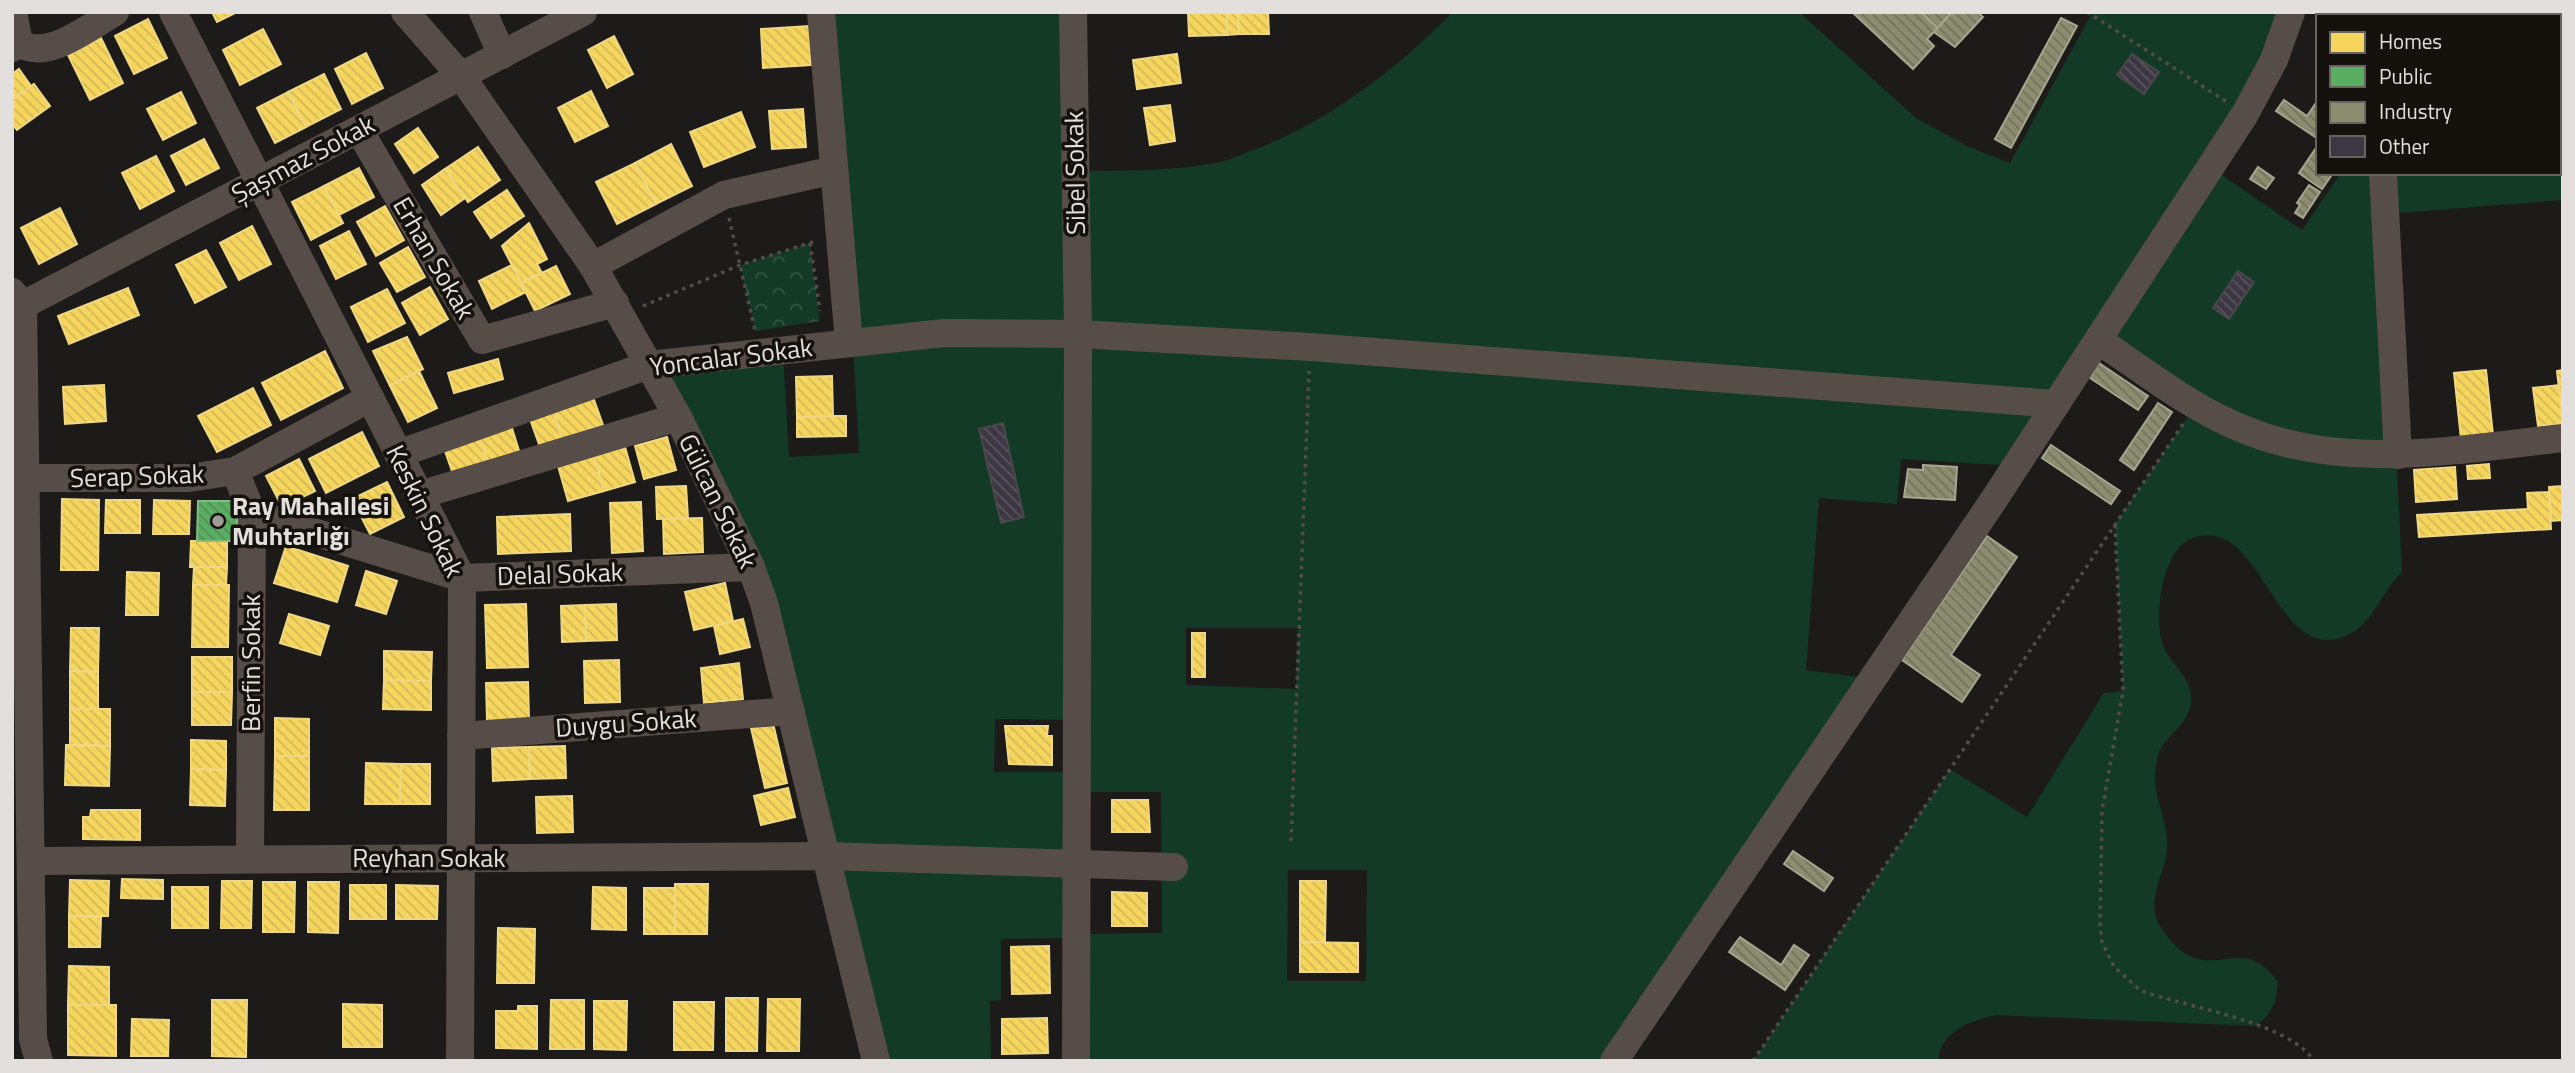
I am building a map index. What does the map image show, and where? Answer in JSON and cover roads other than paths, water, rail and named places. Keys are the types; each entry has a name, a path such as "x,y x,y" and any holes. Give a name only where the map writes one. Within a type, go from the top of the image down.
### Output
{"street":[{"path":"13,12 15,45 34,48 52,47 115,12"},
{"name":"Keskin Sokak","path":"173,12 462,578 460,1061"},
{"name":"Gülcan Sokak","path":"405,12 461,76 593,266 678,417 751,567 764,603 876,1061"},
{"path":"483,12 502,55"},
{"name":"Şaşmaz Sokak","path":"18,299 259,181 583,12"},
{"path":"821,12 849,343"},
{"name":"Sibel Sokak","path":"1073,12 1078,334 1076,1061"},
{"path":"1614,1061 2056,404 2245,114 2274,60 2291,12"},
{"name":"Erhan Sokak","path":"359,130 482,340 618,309"},
{"path":"593,266 724,195 834,170"},
{"path":"2383,175 2398,455"},
{"path":"18,299 26,873 23,978 39,1061"},
{"name":"Yoncalar Sokak","path":"398,454 649,365 761,338 849,343 944,333 1078,334 1310,347 2056,404"},
{"path":"2098,340 2196,405 2236,426 2300,447 2362,455 2398,455 2563,438"},
{"name":"Serap Sokak","path":"19,478 189,478 234,471 370,398"},
{"path":"420,495 678,417"},
{"name":"Berfin Sokak","path":"234,471 252,513 250,859"},
{"name":"Delal Sokak","path":"252,513 462,578 751,567"},
{"name":"Duygu Sokak","path":"461,736 790,711"},
{"name":"Reyhan Sokak","path":"26,873 250,859 824,856 1174,867"}],"place":[{"name":"Ray Mahallesi Muhtarlığı","path":"218,521"}]}
